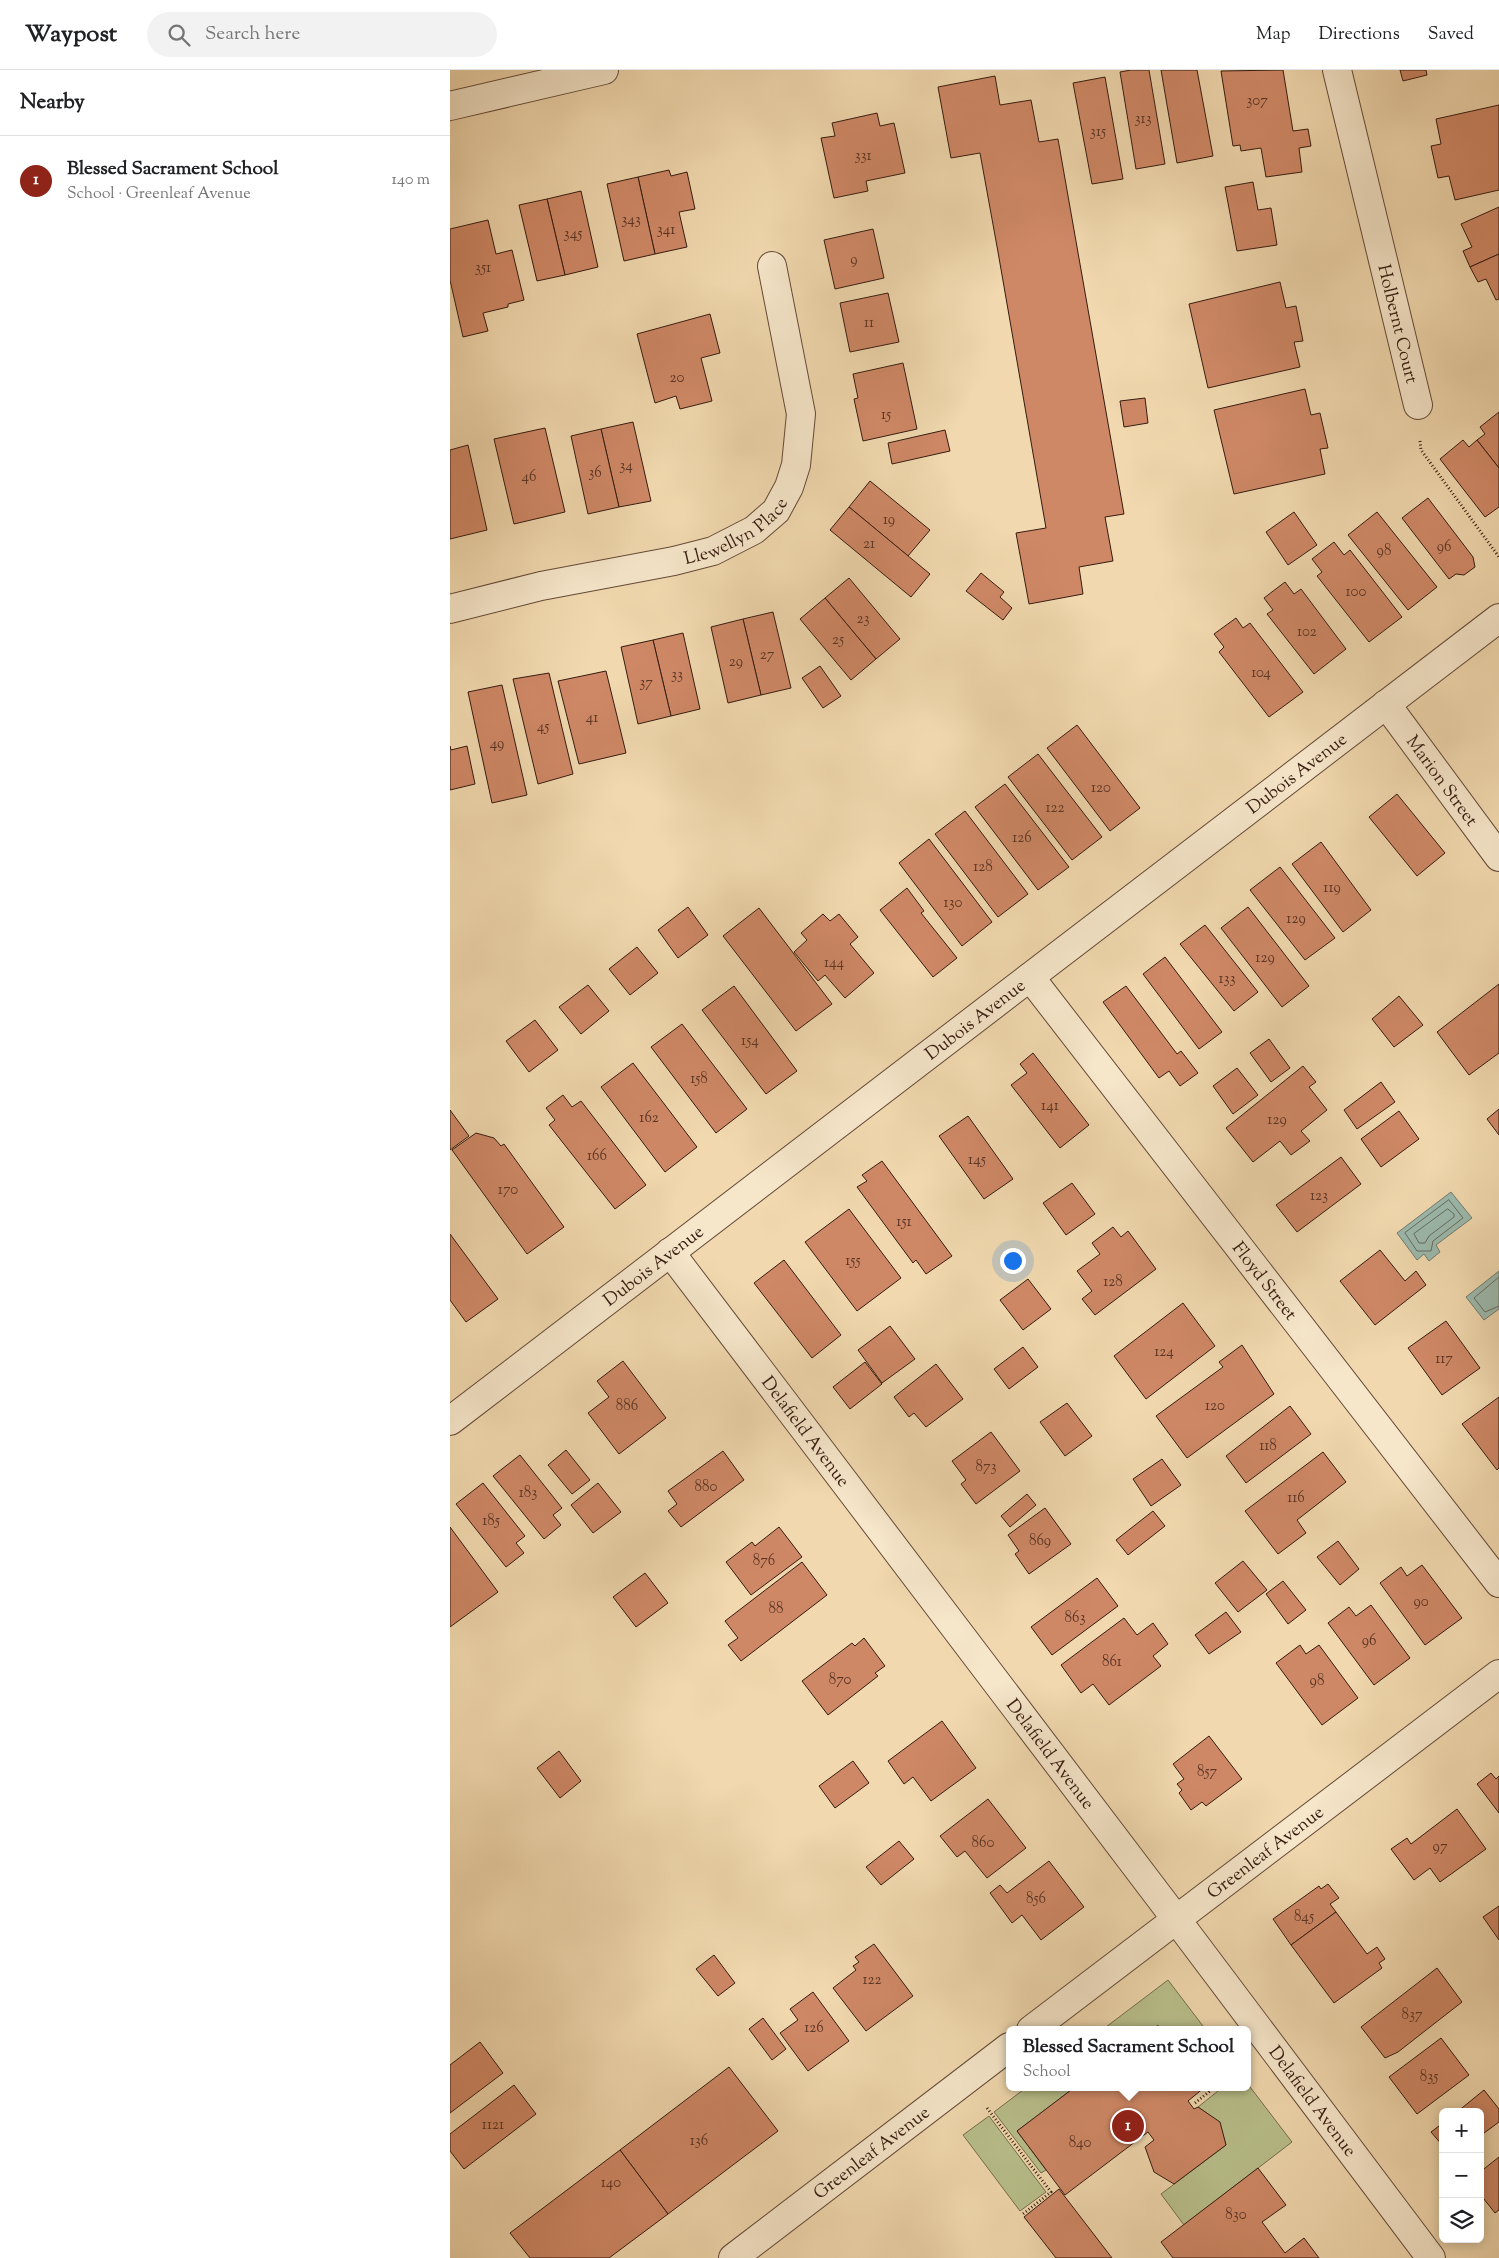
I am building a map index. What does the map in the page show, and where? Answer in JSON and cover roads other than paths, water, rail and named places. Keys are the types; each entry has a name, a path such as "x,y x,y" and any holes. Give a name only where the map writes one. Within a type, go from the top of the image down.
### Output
{"street":[{"path":"450,106 604,70"},
{"name":"Holbernt Court","path":"1338,70 1418,405"},
{"name":"Llewellyn Place","path":"450,608 540,586 674,561 713,551 754,530 776,511 789,487 796,465 802,414 772,266"},
{"name":"Dubois Avenue","path":"450,1420 1499,618"},
{"name":"Marion Street","path":"1386,704 1499,857"},
{"name":"Floyd Street","path":"1030,977 1499,1583"},
{"name":"Delafield Avenue","path":"670,1252 1431,2258"},
{"name":"Greenleaf Avenue","path":"1036,2026 1499,1674"},
{"name":"Greenleaf Avenue","path":"732,2258 1006,2049"}],"water":[{"path":"1451,1192 1472,1218 1436,1245 1440,1252 1429,1261 1424,1254 1417,1260 1397,1233"},
{"path":"1499,1271 1499,1309 1484,1320 1466,1297"}],"place":[{"name":"Blessed Sacrament School","path":"1128,2126"}]}
